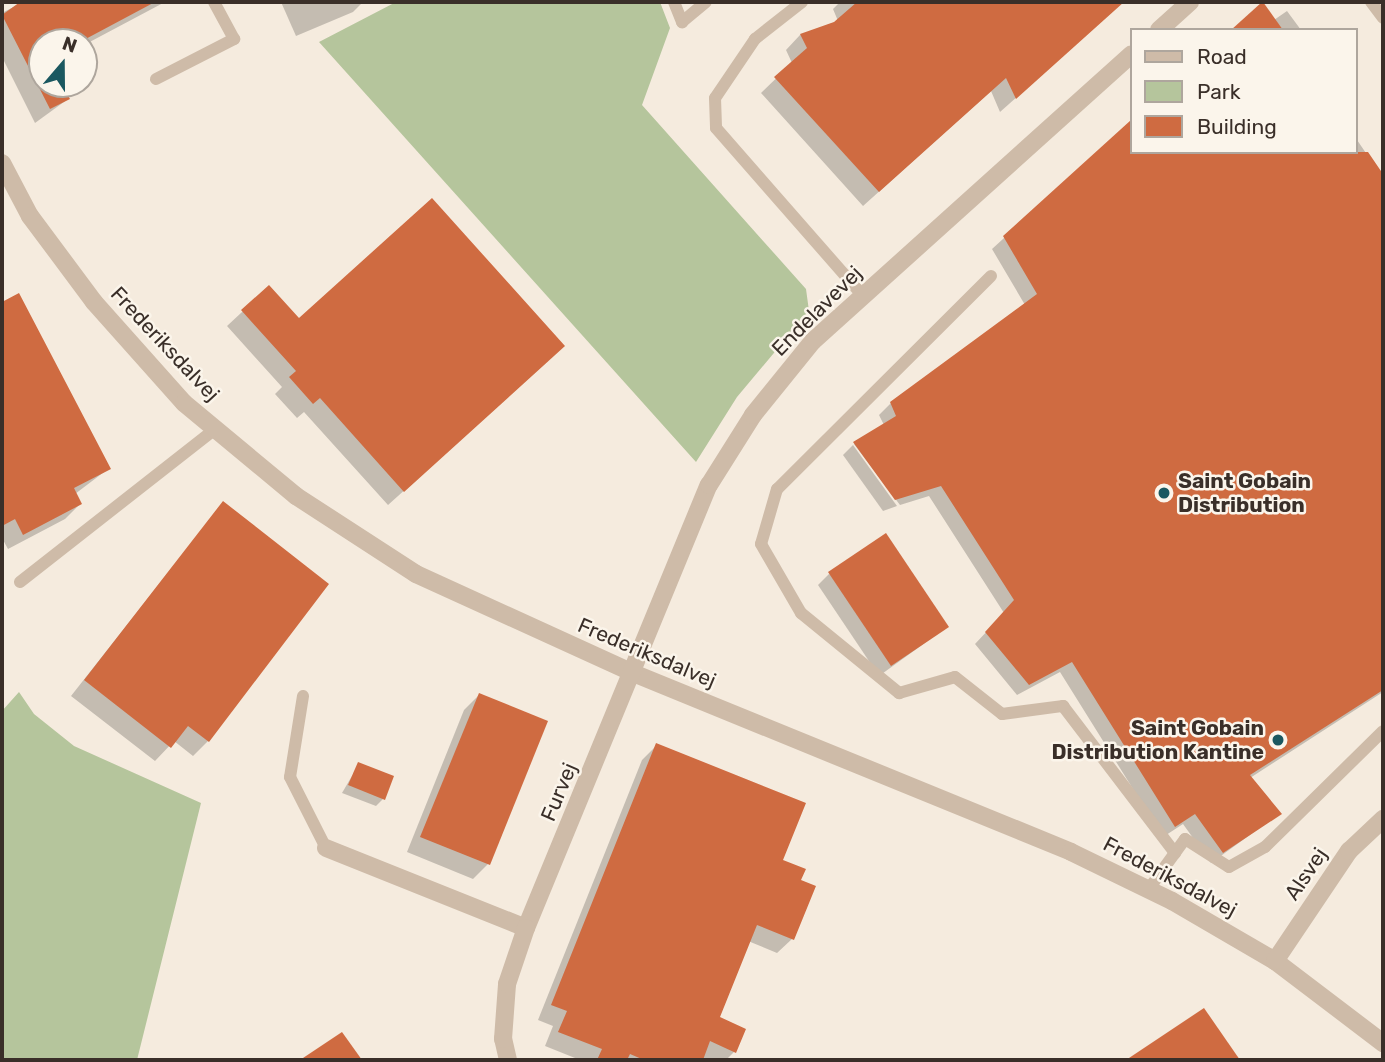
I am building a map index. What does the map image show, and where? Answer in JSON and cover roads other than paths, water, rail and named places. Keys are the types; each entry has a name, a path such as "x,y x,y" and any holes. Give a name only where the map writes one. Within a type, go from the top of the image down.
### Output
{"street":[{"path":"1161,28 1190,2"},
{"name":"Endelavevej","path":"633,673 709,485 752,415 813,341 1130,56"},
{"name":"Frederiksdalvej","path":"2,163 30,216 94,302 184,403 296,496 416,574 633,673 1071,852 1148,890 1275,961 1383,1043"},
{"name":"Furvej","path":"508,1060 503,1039 507,984 526,928 633,673"},
{"name":"Alsvej","path":"1275,961 1349,851 1383,819"},
{"path":"326,848 526,928"}],"lane":[{"path":"156,79 234,39 214,2"},
{"path":"674,2 682,22 706,2"},
{"path":"802,2 755,39 715,98 716,128 863,296"},
{"path":"1371,2 1383,18"},
{"path":"990,276 776,489 761,544 801,613 899,693 955,677 1002,714 1063,706 1175,853"},
{"path":"20,582 215,429"},
{"path":"303,696 290,777 326,848"},
{"path":"1148,890 1185,839 1229,867 1265,847 1383,731"}],"place":[{"name":"Saint Gobain Distribution","path":"1164,493"},
{"name":"Saint Gobain Distribution Kantine","path":"1278,740"}]}
